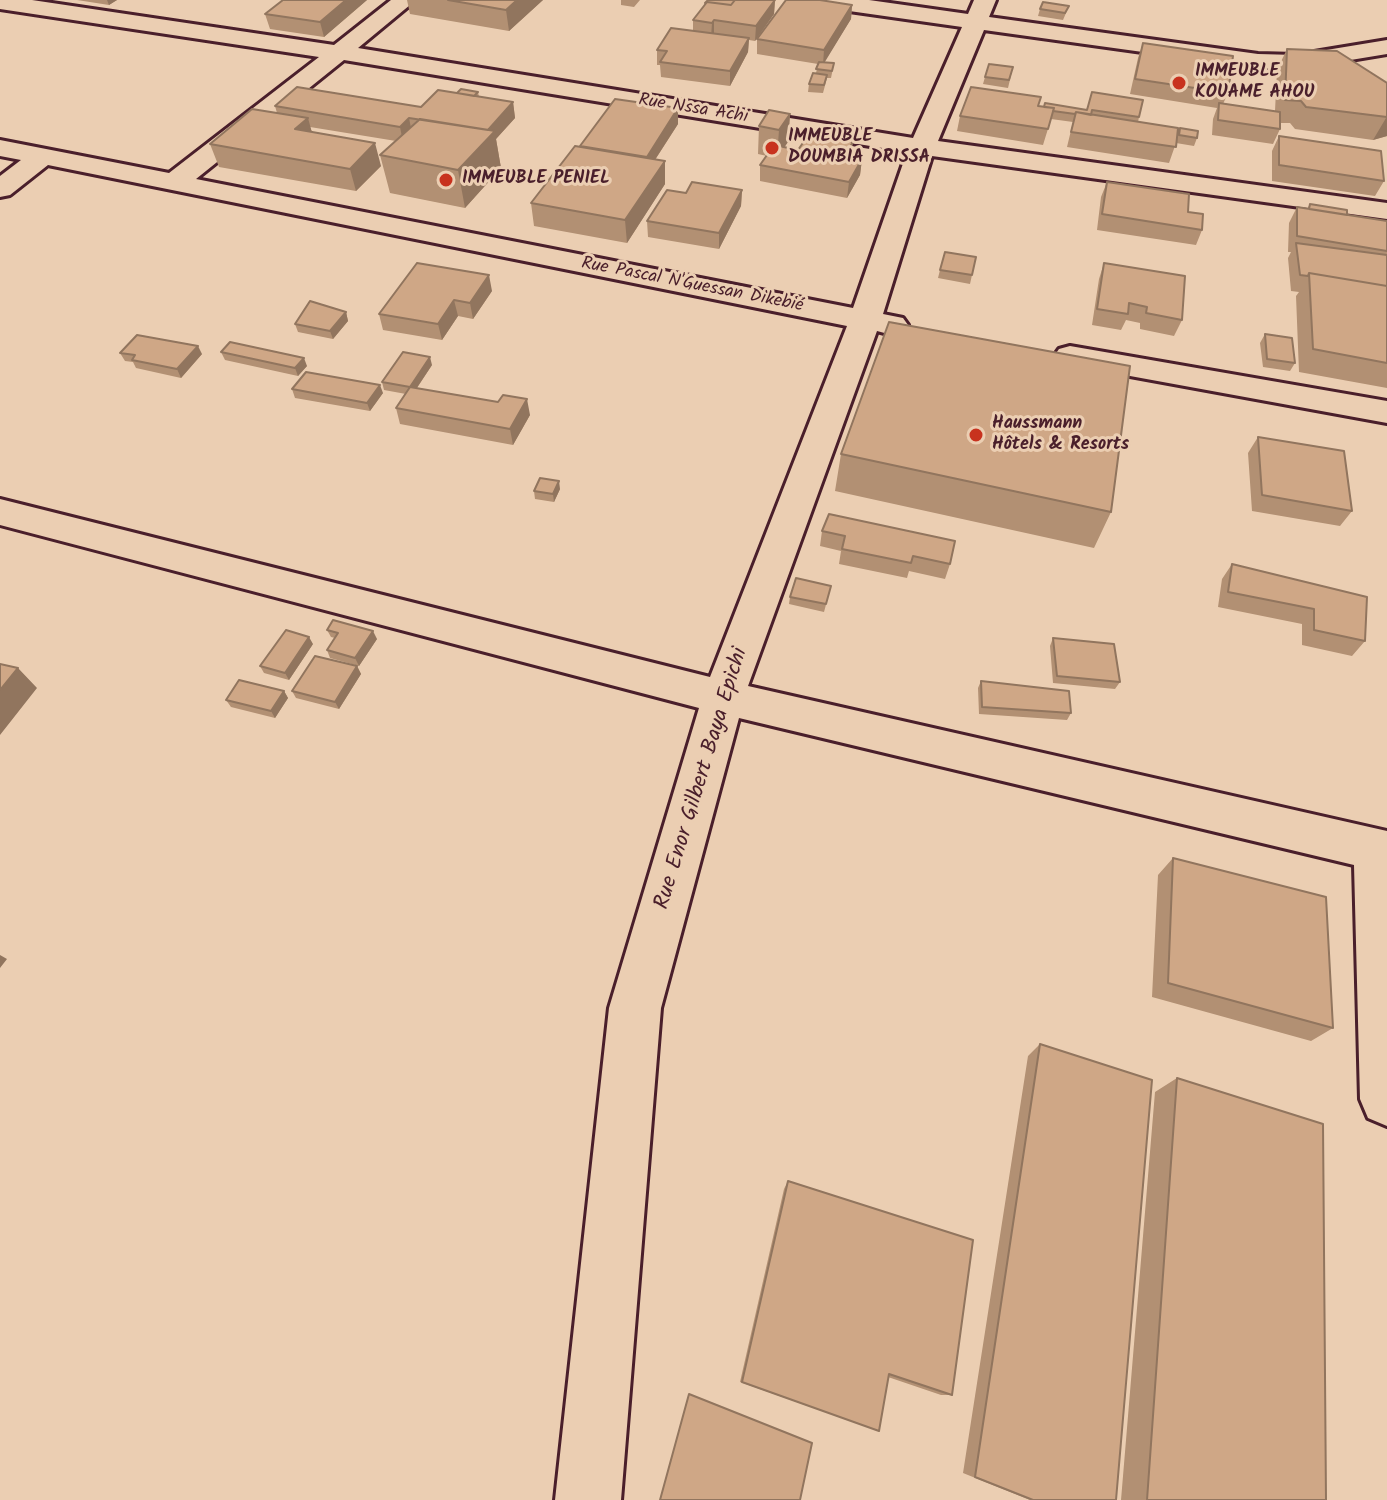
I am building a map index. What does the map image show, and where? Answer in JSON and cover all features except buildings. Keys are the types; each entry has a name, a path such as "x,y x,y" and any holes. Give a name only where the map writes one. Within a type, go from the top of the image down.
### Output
{"street":[{"path":"130,21 163,0"},
{"path":"174,183 405,0"},
{"path":"821,0 981,11 1258,61 1296,62 1387,47"},
{"name":"Rue Nssa Achi","path":"0,2 336,52 922,147 1387,211"},
{"name":"Rue Enor Gilbert Baya Epichi","path":"588,1500 635,1008 723,697 865,320 922,147 981,11"},
{"name":"Rue Pascal N'Guessan Dikebié","path":"0,148 926,331"},
{"path":"0,189 43,156"},
{"path":"1049,352 1387,412"},
{"path":"0,512 723,697 1382,851 1387,1099"}],"place":[{"name":"IMMEUBLE KOUAME AHOU","path":"1179,83"},
{"name":"IMMEUBLE DOUMBIA DRISSA","path":"772,148"},
{"name":"IMMEUBLE PENIEL","path":"446,180"},
{"name":"Haussmann Hôtels & Resorts","path":"976,435"}]}
